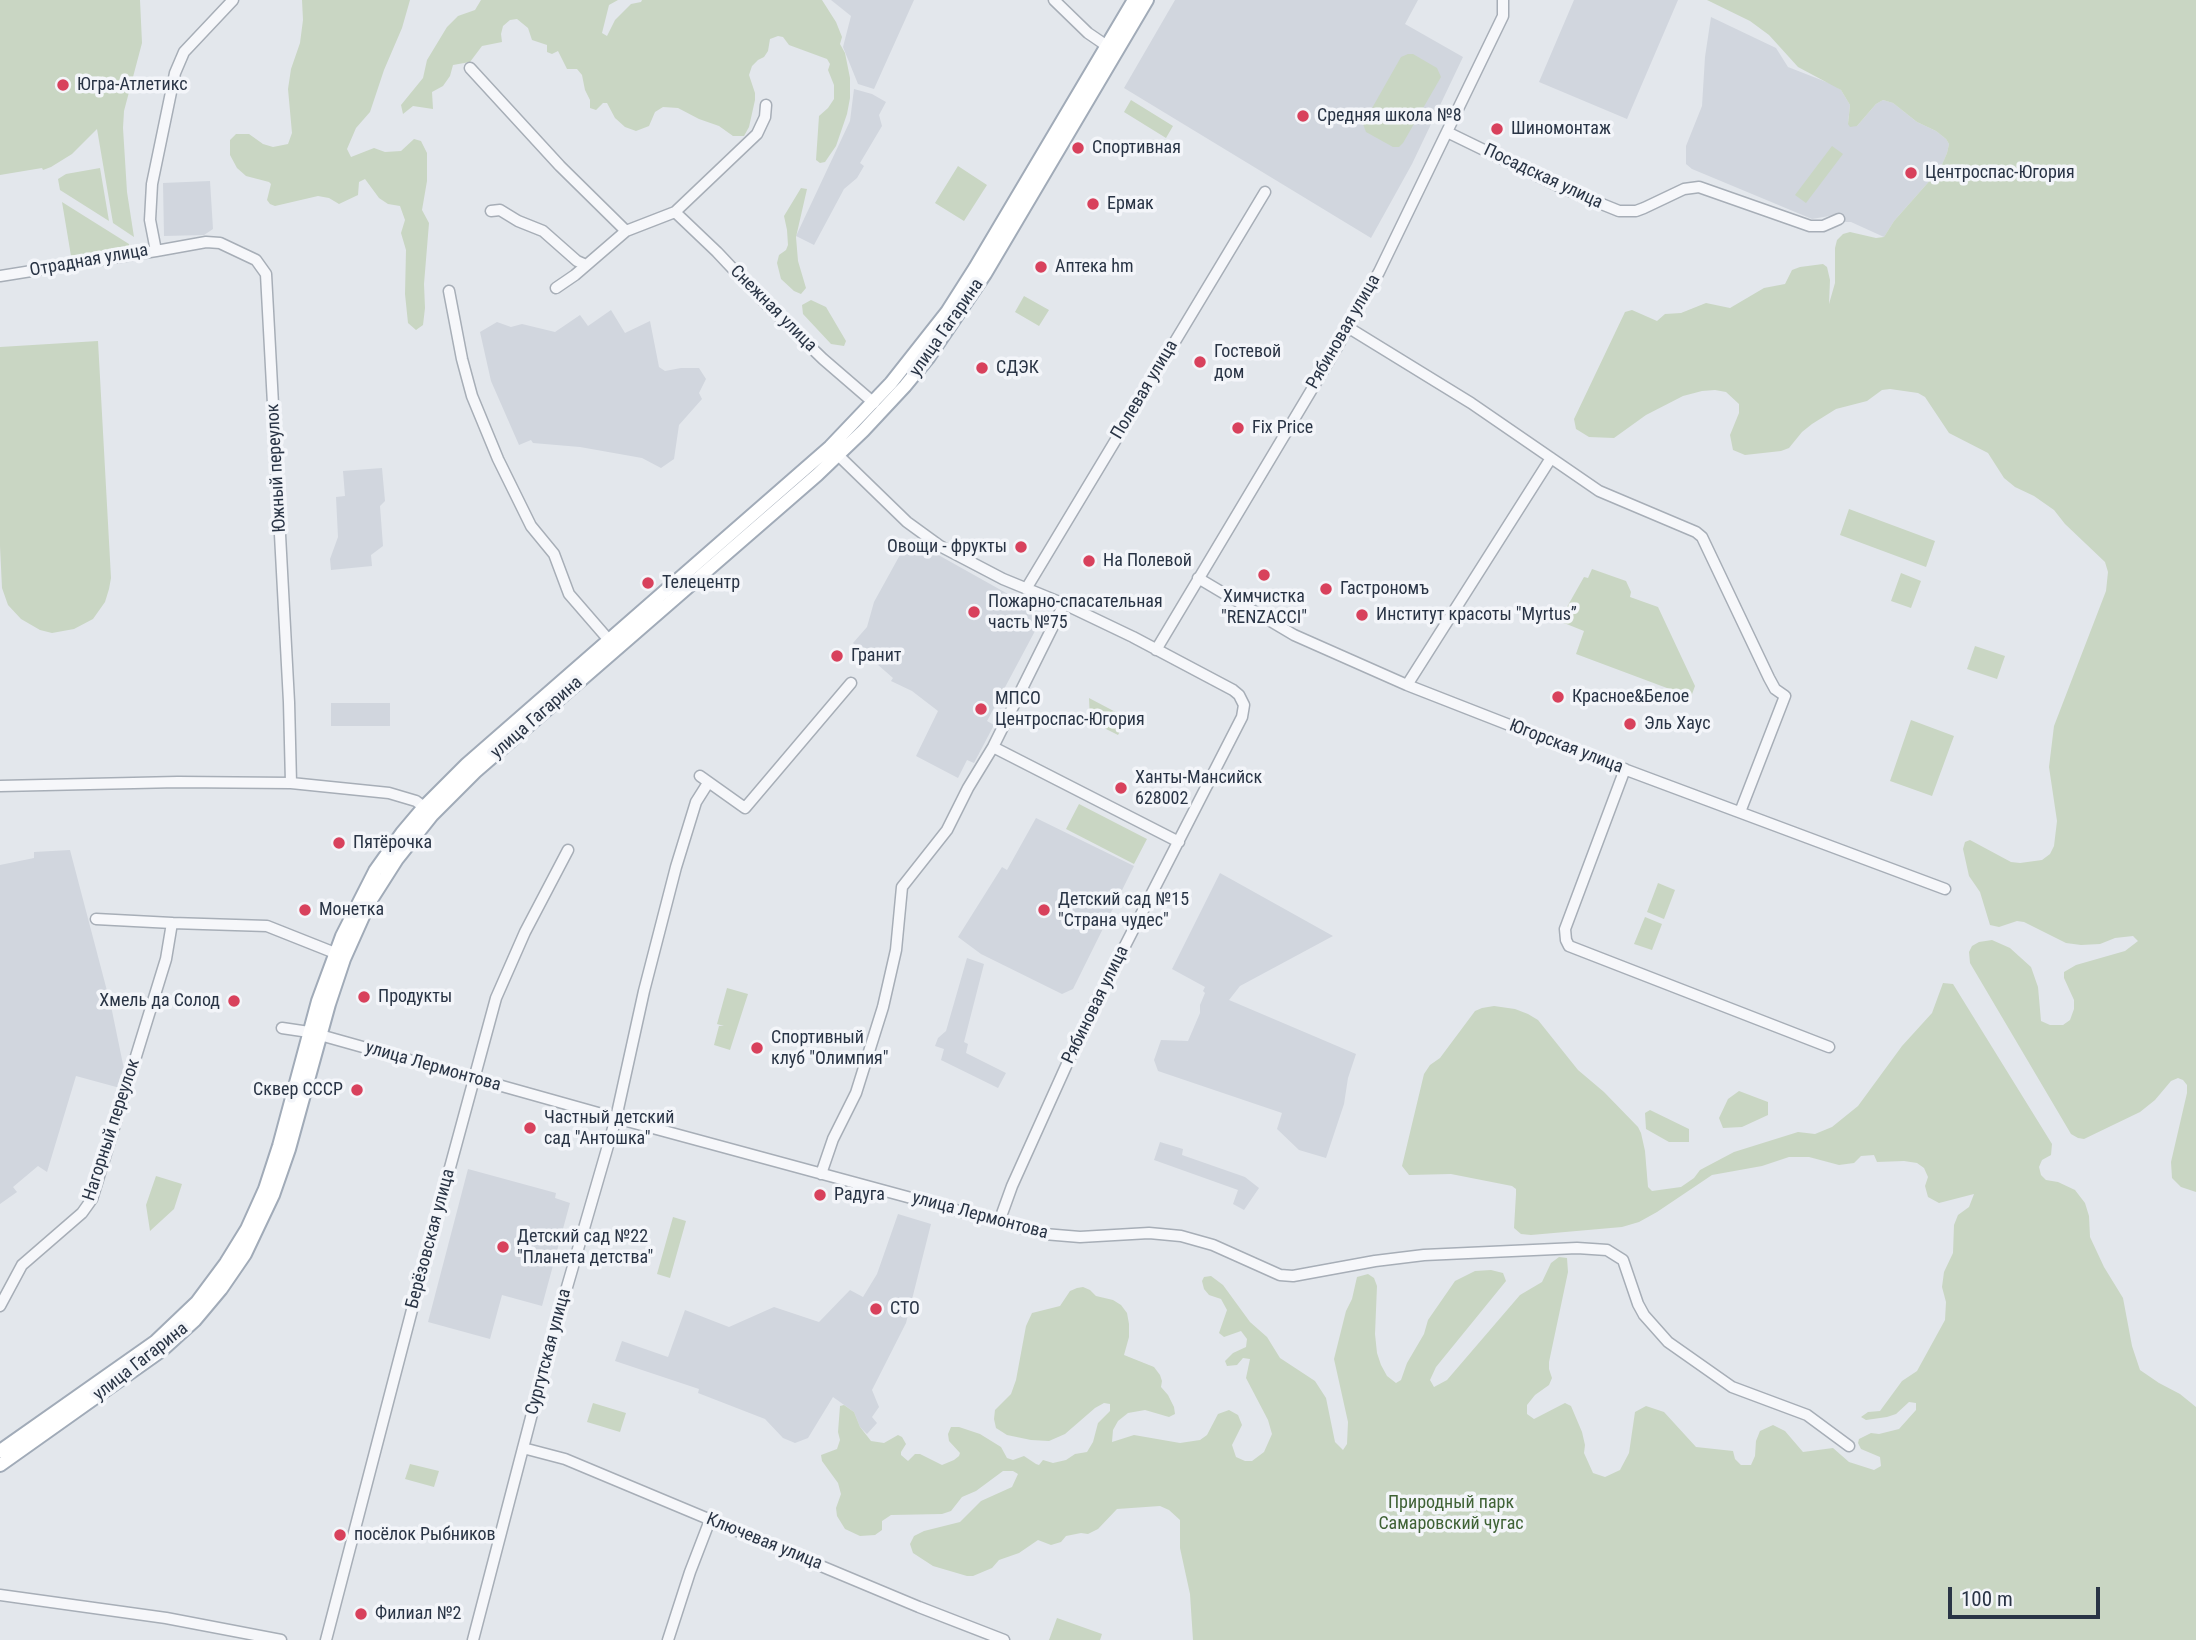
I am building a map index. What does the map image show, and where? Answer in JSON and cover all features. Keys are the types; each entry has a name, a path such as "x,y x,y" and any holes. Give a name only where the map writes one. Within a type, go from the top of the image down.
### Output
{"main road":[{"name":"улица Гагарина","path":"1112,49 1134,0"},
{"name":"улица Гагарина","path":"0,1465 162,1350 200,1314 221,1289 250,1244 274,1195 289,1149 335,953 375,870 395,842 499,743 834,452 928,358 955,320 1112,49 1147,0"},
{"name":"улица Гагарина","path":"0,1451 155,1342 197,1302 226,1264 247,1229 265,1189 314,1034 360,922 385,876 428,811"}],"street":[{"name":"Отрадная улица","path":"0,276 156,251 150,220 152,184 175,73 184,52 233,0"},
{"path":"1054,0 1088,33 1112,49"},
{"name":"Рябиновая улица","path":"999,1222 1027,1152 1085,1024 1242,717 1242,700 1233,690 1156,650 1349,328 1406,219 1503,16 1503,0"},
{"path":"470,68 560,166 626,231"},
{"path":"556,288 626,231 675,212 757,134 765,117 766,105"},
{"name":"Посадская улица","path":"1447,132 1562,188 1619,211 1636,211 1684,190 1699,187 1810,226 1823,226 1839,219"},
{"name":"Полевая улица","path":"1026,589 1265,192"},
{"path":"491,211 500,210 543,231 577,261 586,265"},
{"name":"Снежная улица","path":"675,212 775,313 878,407"},
{"name":"Южный переулок","path":"156,251 206,242 220,243 256,260 266,274 291,783"},
{"path":"449,291 472,396 498,459 531,526 554,554 565,588 612,644"},
{"path":"1349,328 1462,397 1611,498 1696,532 1707,544 1769,678 1775,689 1785,696 1740,812"},
{"path":"834,452 922,534 949,551 996,576 1064,604 1156,650"},
{"path":"1407,685 1552,458"},
{"name":"Югорская улица","path":"1198,578 1294,635 1407,685 1945,889"},
{"path":"821,1174 833,1139 856,1093 883,1007 898,935 902,887 942,839 993,747 1064,604"},
{"name":"Сургутская улица","path":"473,1640 547,1356 616,1118 644,991 676,867 704,779 745,808 851,682"},
{"path":"993,747 1179,842"},
{"path":"1625,769 1565,929 1564,935 1569,946 1829,1046"},
{"path":"0,786 158,782 291,783 389,793 407,797 428,811"},
{"name":"Берёзовская улица","path":"326,1640 503,978 568,850"},
{"path":"96,919 268,926 335,953"},
{"name":"Нагорный переулок","path":"0,1306 22,1265 82,1213 92,1199 163,970 172,923"},
{"name":"улица Лермонтова","path":"282,1028 314,1034 999,1222 1056,1236 1149,1233 1181,1236 1213,1245 1272,1273 1286,1276 1424,1255 1577,1248 1607,1250 1623,1260 1644,1315 1668,1342 1732,1387 1807,1415 1849,1446"},
{"name":"Ключевая улица","path":"523,1448 565,1459 1004,1640"},
{"path":"668,1640 710,1520"},
{"path":"0,1595 166,1618 281,1640"}],"shaded area":[{"path":"831,0 914,0 874,89 858,84 843,47 851,16"},
{"name":"Средняя школа №8","path":"1175,0 1418,0 1405,24 1463,57 1412,164 1371,238 1124,88"},
{"path":"1574,0 1678,0 1627,119 1539,82"},
{"path":"1711,17 1776,48 1788,67 1841,90 1850,105 1848,123 1857,126 1876,104 1883,100 1893,103 1917,122 1946,139 1949,144 1940,169 1894,221 1884,237 1851,222 1844,222 1835,215 1812,219 1692,169 1686,164 1686,146 1702,106"},
{"path":"854,89 872,94 886,102 879,115 882,126 860,163 864,166 857,178 844,189 814,245 796,236 850,121"},
{"path":"210,181 213,229 204,235 164,236 163,183"},
{"path":"611,310 625,333 650,321 659,367 665,371 699,368 706,379 699,393 702,399 679,425 674,459 661,468 642,458 580,447 533,443 531,440 519,445 491,381 480,332 497,322 511,327 522,324 555,332 580,315 588,326"},
{"path":"382,468 385,501 380,506 383,546 371,555 372,566 331,570 330,559 338,537 336,497 345,496 343,471"},
{"path":"906,544 923,555 933,552 1043,616 987,721 994,725 974,763 967,760 958,778 916,756 938,711 912,691 891,681 893,678 853,643 867,627 874,602"},
{"path":"331,703 390,703 390,726 331,726"},
{"name":"Детский сад №15 \"Страна чудес\"","path":"1036,818 1134,866 1073,989 1062,994 981,954 958,937 1002,867 1007,870"},
{"path":"70,850 111,1006 125,1074 120,1088 76,1076 47,1172 38,1166 13,1187 17,1192 0,1204 0,865 34,858 34,852"},
{"path":"1220,873 1333,936 1240,986 1229,1000 1356,1054 1348,1078 1344,1104 1326,1158 1299,1150 1277,1129 1282,1113 1158,1071 1154,1060 1161,1040 1188,1041 1200,1013 1205,987 1172,969"},
{"path":"967,958 984,964 964,1042 968,1044 966,1053 1006,1073 998,1088 941,1060 944,1049 935,1046 938,1038 946,1031"},
{"path":"1160,1142 1183,1149 1182,1155 1245,1177 1259,1188 1244,1210 1233,1204 1238,1190 1154,1160"},
{"name":"Детский сад №22 \"Планета детства\"","path":"468,1169 556,1193 555,1198 570,1203 542,1306 502,1295 490,1339 428,1322"},
{"path":"898,1214 931,1224 906,1323 872,1390 879,1407 872,1417 877,1423 867,1434 860,1427 854,1412 833,1397 808,1438 795,1443 783,1438 765,1419 698,1393 699,1389 615,1361 622,1341 668,1357 685,1310 729,1327 774,1307 819,1322 850,1290 863,1297 877,1274"}],"green space":[{"name":"Югра-Атлетикс","path":"0,0 140,0 142,43 124,111 123,128 127,192 134,237 113,223 97,129 72,154 51,167 0,175"},
{"path":"302,0 410,0 370,112 356,128 347,149 351,157 374,148 385,152 401,151 414,139 421,141 427,153 427,181 422,210 429,223 424,284 425,308 423,325 416,330 408,323 405,294 406,250 401,233 405,220 400,206 388,204 379,198 365,179 359,182 358,195 339,204 318,196 275,206 267,200 271,184 246,176 237,168 230,155 230,140 236,134 249,134 263,144 273,147 288,144 292,133 288,89 291,69 300,43"},
{"path":"481,0 618,0 609,5 602,33 607,36 615,20 631,4 642,0 822,0 842,37 840,44 845,53 850,78 847,114 836,146 825,162 816,160 819,116 834,99 834,85 828,70 830,64 827,59 789,45 783,37 778,36 770,39 764,57 752,66 749,75 755,100 749,127 744,136 733,136 719,126 678,108 663,107 655,112 649,126 636,131 625,127 615,118 607,103 603,103 596,110 590,108 582,75 577,69 567,69 558,51 552,54 547,52 547,45 532,40 528,28 517,19 510,20 503,26 502,42 482,46 470,62 453,65 443,86 432,92 433,109 413,106 403,114 401,105 423,78 427,60 447,27 458,16 475,10"},
{"path":"1707,0 2196,0 2196,1192 2181,1187 2172,1178 2171,1162 2187,1093 2187,1085 2183,1080 2178,1078 2171,1081 2155,1100 2140,1112 2084,1139 2078,1138 2071,1134 1970,963 1969,952 1972,946 1979,942 1992,940 2010,948 2031,967 2038,987 2041,1021 2050,1025 2063,1025 2070,1020 2074,1009 2074,1000 2064,972 2076,965 2125,951 2138,941 2133,936 2115,938 2100,944 2081,945 2066,943 2024,922 2017,921 1999,927 1990,925 1980,892 1969,876 1963,849 1965,842 1970,840 2011,862 2020,863 2042,860 2050,854 2054,846 2057,821 2049,767 2054,726 2106,591 2108,572 2105,562 2054,510 2004,478 1988,453 1949,433 1925,397 1918,393 1882,390 1867,401 1836,409 1802,432 1789,448 1745,455 1733,450 1730,435 1739,413 1739,404 1726,392 1715,390 1683,396 1646,415 1614,438 1589,437 1576,429 1574,419 1625,312 1632,310 1657,321 1665,314 1681,313 1706,303 1730,308 1764,288 1785,284 1792,270 1823,264 1827,267 1830,280 1829,304 1835,283 1837,240 1850,232 1876,238 1884,237 1894,221 1940,169 1947,153 1949,144 1946,139 1917,122 1893,103 1883,100 1876,104 1857,126 1850,127 1850,105 1841,90 1798,67 1769,35 1750,21"},
{"path":"1413,54 1437,68 1441,77 1403,143 1399,147 1393,147 1366,132 1363,124 1401,57"},
{"path":"1131,100 1173,126 1166,138 1124,112"},
{"path":"1832,146 1843,154 1806,203 1795,195"},
{"path":"958,166 987,185 964,221 935,203"},
{"path":"100,168 109,221 60,190 58,179 66,174"},
{"path":"801,188 807,189 796,237 798,261 806,288 801,294 781,279 777,263 779,255 788,245 784,216"},
{"path":"62,202 129,244 129,246 71,256"},
{"path":"1024,296 1049,310 1039,326 1015,312"},
{"path":"811,300 826,307 846,341 844,346 831,344 803,314 802,305"},
{"path":"98,341 111,578 105,602 93,619 74,629 52,633 40,630 21,619 8,605 2,588 0,347"},
{"path":"1849,509 1935,541 1926,567 1840,535"},
{"path":"1592,569 1626,581 1631,592 1630,597 1658,607 1695,686 1691,697 1576,654 1584,631 1559,621 1584,577 1588,578"},
{"path":"1901,573 1921,581 1911,608 1891,601"},
{"path":"1975,646 2005,656 1997,679 1967,669"},
{"path":"1089,698 1127,718 1118,735 1090,721"},
{"path":"1911,720 1954,736 1932,796 1890,781"},
{"path":"1079,804 1147,839 1134,864 1066,829"},
{"path":"1658,883 1675,890 1664,919 1647,912"},
{"path":"1645,917 1662,924 1652,950 1634,944"},
{"name":"Природный парк Самаровский чугас","path":"1943,983 1953,984 2052,1144 2051,1155 2042,1160 2039,1167 2041,1175 2046,1180 2075,1190 2085,1203 2090,1237 2123,1298 2132,1346 2140,1370 2196,1407 2196,1640 1193,1640 1190,1594 1180,1548 1180,1520 1160,1506 1117,1509 1098,1529 1088,1534 1066,1536 1061,1542 1051,1545 1038,1540 1019,1553 999,1560 992,1568 973,1576 933,1566 913,1553 910,1544 914,1536 924,1531 960,1522 981,1501 1012,1487 1018,1474 1013,1471 1003,1471 976,1491 962,1497 951,1511 942,1514 891,1515 882,1521 882,1530 875,1535 860,1536 845,1529 837,1516 836,1508 841,1494 838,1483 822,1461 821,1455 837,1449 840,1440 840,1406 844,1405 854,1412 860,1427 871,1441 884,1443 898,1435 902,1437 906,1444 901,1455 908,1461 915,1454 942,1465 954,1460 960,1453 949,1441 951,1427 980,1434 1001,1447 1007,1458 1013,1460 1024,1456 1039,1465 1043,1460 1053,1463 1087,1452 1098,1423 1110,1411 1110,1404 1104,1403 1095,1408 1065,1434 1049,1441 1007,1435 996,1428 994,1419 995,1410 1011,1394 1026,1326 1032,1313 1060,1306 1070,1291 1077,1288 1083,1287 1096,1296 1121,1305 1127,1313 1129,1324 1124,1355 1154,1367 1160,1375 1161,1387 1174,1407 1175,1414 1169,1417 1145,1410 1128,1413 1118,1421 1113,1430 1112,1442 1134,1435 1180,1443 1200,1440 1207,1435 1218,1414 1229,1410 1238,1415 1242,1425 1232,1445 1236,1457 1252,1461 1264,1452 1272,1434 1268,1420 1246,1378 1250,1359 1243,1358 1237,1365 1227,1366 1225,1361 1233,1353 1246,1347 1247,1339 1241,1331 1224,1337 1219,1333 1227,1310 1221,1299 1209,1295 1204,1289 1204,1277 1211,1276 1223,1285 1250,1322 1267,1337 1280,1358 1315,1381 1326,1398 1335,1442 1343,1450 1347,1444 1348,1422 1334,1359 1357,1277 1368,1274 1374,1278 1377,1286 1377,1353 1387,1376 1396,1383 1401,1380 1428,1320 1455,1281 1475,1271 1491,1270 1503,1273 1506,1281 1436,1367 1430,1380 1434,1387 1447,1380 1520,1295 1542,1282 1551,1263 1559,1257 1567,1258 1568,1272 1549,1362 1552,1378 1549,1385 1527,1405 1527,1414 1534,1419 1565,1403 1571,1406 1582,1432 1584,1453 1593,1473 1605,1477 1620,1470 1629,1453 1635,1412 1646,1406 1664,1412 1696,1447 1733,1451 1735,1459 1741,1465 1751,1465 1760,1431 1773,1425 1785,1431 1803,1452 1833,1448 1849,1462 1874,1470 1881,1466 1880,1457 1861,1449 1859,1439 1871,1433 1879,1434 1899,1429 1916,1410 1916,1403 1909,1402 1896,1414 1887,1417 1866,1420 1861,1417 1868,1412 1880,1411 1902,1381 1917,1371 1945,1320 1946,1302 1942,1287 1944,1272 1953,1253 1954,1225 1958,1215 1969,1207 1974,1194 1939,1203 1928,1197 1925,1186 1928,1177 1924,1168 1917,1163 1877,1162 1874,1155 1861,1156 1854,1163 1839,1165 1809,1157 1789,1157 1762,1166 1712,1175 1639,1222 1622,1227 1531,1235 1521,1234 1514,1228 1516,1189 1512,1186 1451,1174 1409,1175 1402,1166 1424,1074 1430,1065 1440,1058 1475,1011 1482,1008 1494,1006 1515,1009 1538,1020 1578,1070 1638,1127 1645,1151 1648,1187 1652,1191 1681,1187 1700,1170 1734,1152 1798,1132 1815,1134 1832,1127 1858,1106 1902,1046 1932,1013"},
{"path":"727,988 748,994 730,1050 714,1045 719,1026 724,1026 717,1024"},
{"path":"1739,1091 1768,1102 1768,1115 1742,1127 1723,1128 1719,1118 1728,1099"},
{"path":"1650,1110 1689,1129 1689,1142 1669,1142 1646,1129 1645,1113"},
{"path":"156,1176 182,1184 174,1209 150,1231 146,1205"},
{"path":"673,1217 686,1221 670,1278 657,1274"},
{"path":"593,1403 626,1413 620,1432 587,1422"},
{"path":"410,1464 439,1471 434,1487 405,1479"},
{"path":"1057,1618 1102,1634 1100,1640 1049,1640"}],"place":[{"name":"Югра-Атлетикс","path":"63,85"},
{"name":"Средняя школа №8","path":"1303,116"},
{"name":"Шиномонтаж","path":"1497,129"},
{"name":"Спортивная","path":"1078,148"},
{"name":"Центроспас-Югория","path":"1911,173"},
{"name":"Ермак","path":"1093,204"},
{"name":"Аптека hm","path":"1041,267"},
{"name":"Гостевой дом","path":"1200,362"},
{"name":"СДЭК","path":"982,368"},
{"name":"Fix Price","path":"1238,428"},
{"name":"Овощи - фрукты","path":"1021,547"},
{"name":"На Полевой","path":"1089,561"},
{"name":"Химчистка \"RENZACCI\"","path":"1264,575"},
{"name":"Телецентр","path":"648,583"},
{"name":"Гастрономъ","path":"1326,589"},
{"name":"Пожарно-спасательная часть №75","path":"974,612"},
{"name":"Институт красоты \"Myrtus”","path":"1362,615"},
{"name":"Гранит","path":"837,656"},
{"name":"Красное&Белое","path":"1558,697"},
{"name":"МПСО Центроспас-Югория","path":"981,709"},
{"name":"Эль Хаус","path":"1630,724"},
{"name":"Ханты-Мансийск 628002","path":"1121,788"},
{"name":"Пятёрочка","path":"339,843"},
{"name":"Монетка","path":"305,910"},
{"name":"Детский сад №15 \"Страна чудес\"","path":"1044,910"},
{"name":"Продукты","path":"364,997"},
{"name":"Хмель да Солод","path":"234,1001"},
{"name":"Спортивный клуб \"Олимпия\"","path":"757,1048"},
{"name":"Сквер СССР","path":"357,1090"},
{"name":"Частный детский сад \"Антошка\"","path":"530,1128"},
{"name":"Радуга","path":"820,1195"},
{"name":"Детский сад №22 \"Планета детства\"","path":"503,1247"},
{"name":"СТО","path":"876,1309"},
{"name":"посёлок Рыбников","path":"340,1535"},
{"name":"Филиал №2","path":"361,1614"}]}
